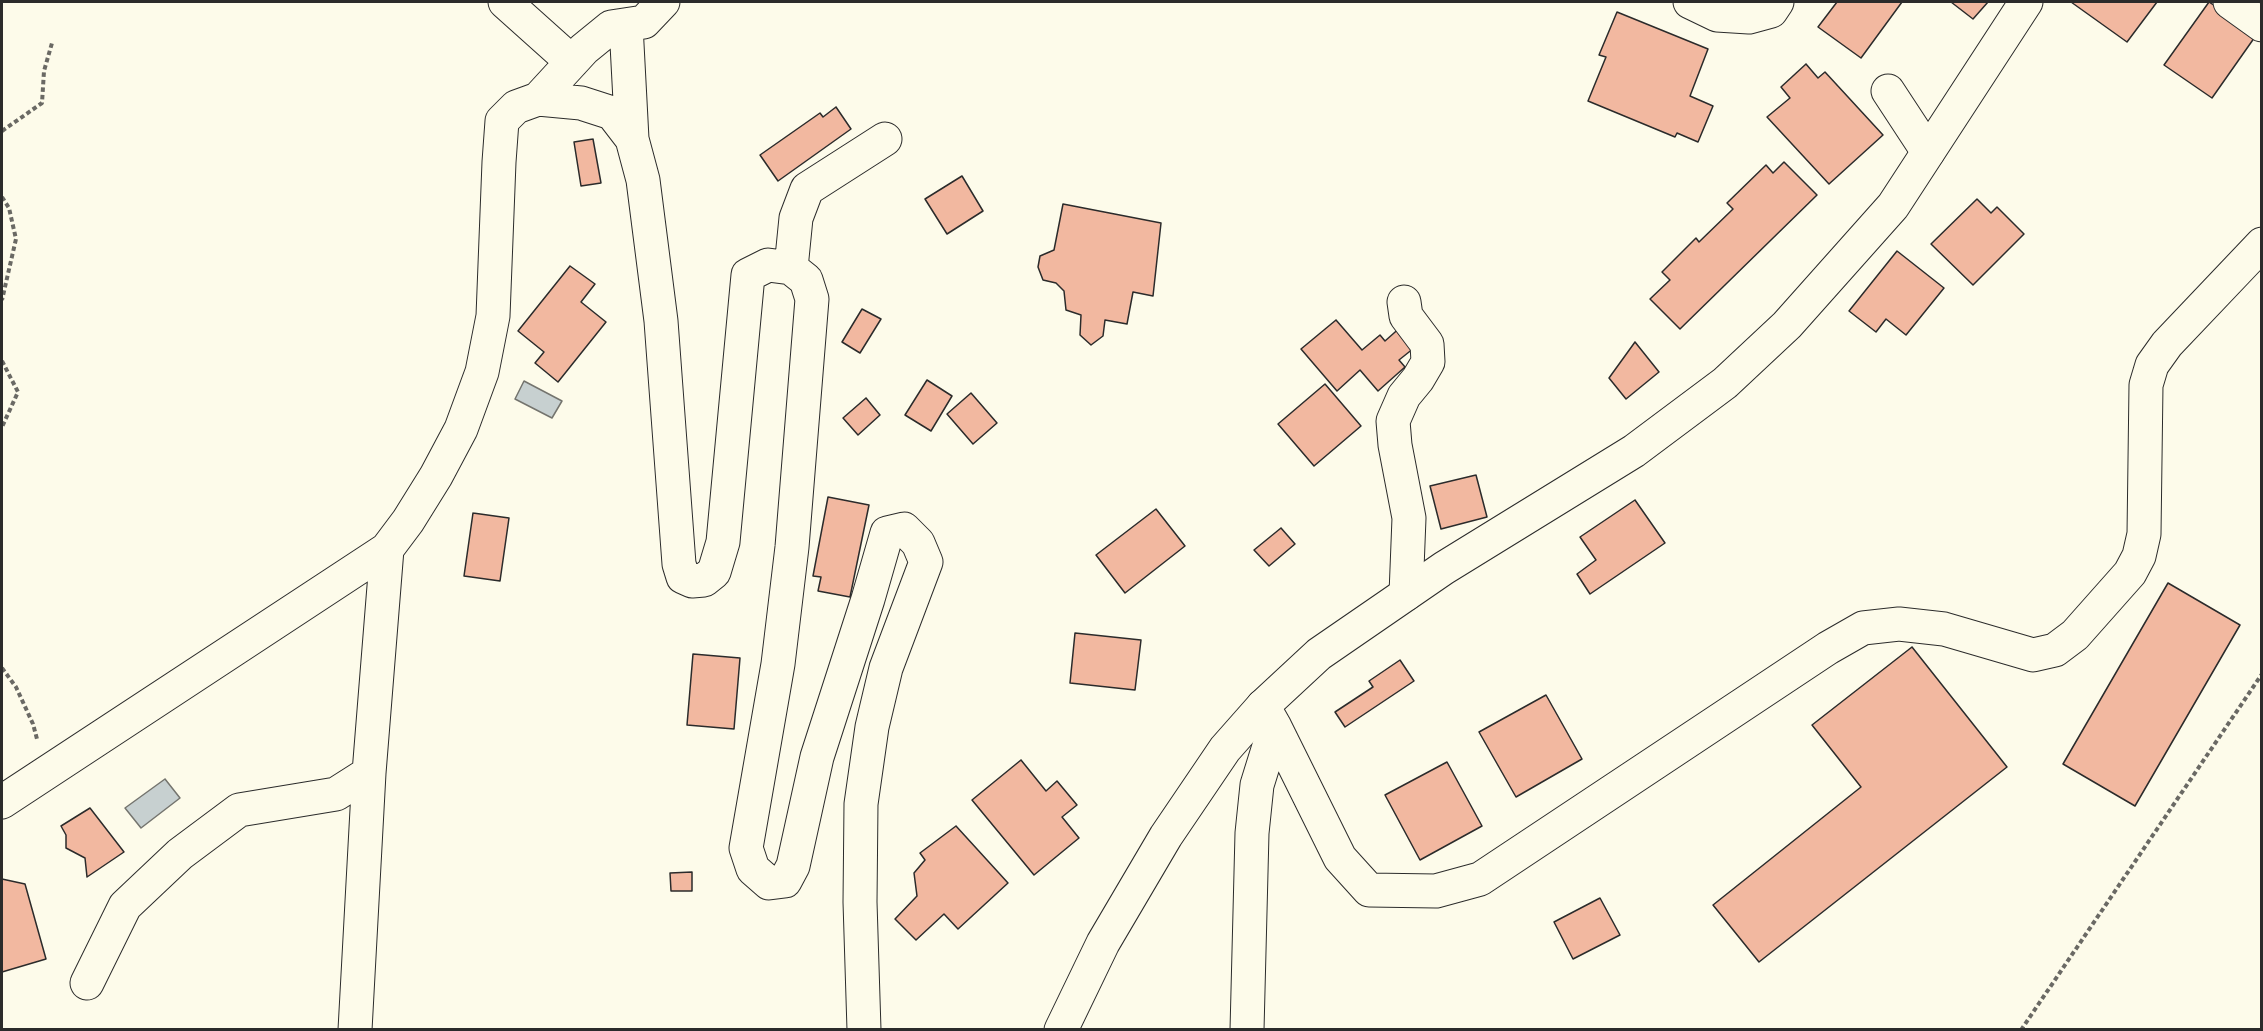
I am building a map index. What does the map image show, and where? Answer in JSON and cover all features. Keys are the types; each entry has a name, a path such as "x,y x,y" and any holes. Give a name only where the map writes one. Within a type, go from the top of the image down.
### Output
{"street":[{"path":"505,2 572,62"},
{"path":"538,99 584,49 611,27 644,22 663,2"},
{"path":"1690,2 1717,15 1749,17 1771,11 1777,2"},
{"path":"1062,1029 1103,943 1166,836 1225,749 1269,716 1319,654 1444,568 1634,450 1725,383 1787,325 1893,206 2026,2"},
{"path":"2230,2 2262,25"},
{"path":"626,24 632,139 643,180 661,321 679,564 683,577 692,581 704,580 714,572 723,542 748,275 768,265 790,268 806,280 812,299 792,547 780,653 746,848 753,869 769,883 785,881 793,866 817,757 887,533 904,529 918,543 926,562 886,668 872,727 861,804 860,902 864,1029"},
{"path":"1888,91 1928,152"},
{"path":"2,802 387,549 430,485 461,429 482,372 493,316 502,121 516,107 538,99 581,103 612,113 632,139"},
{"path":"790,268 796,218 807,189 885,139"},
{"path":"1269,716 1340,858 1369,890 1436,891 1480,879 1828,648 1863,628 1899,624 1944,629 2033,655 2055,650 2074,636 2130,573 2139,556 2144,534 2146,385 2152,365 2167,344 2262,244"},
{"path":"1404,302 1406,316 1427,344 1428,362 1404,396 1393,421 1395,445 1409,518 1406,594"},
{"path":"355,1029 369,773 387,549"},
{"path":"1247,1029 1252,834 1257,785 1269,716"},
{"path":"87,983 125,906 180,854 239,810 336,794 369,773"}],"path":[{"path":"2,131 42,103 44,72 52,43"},
{"path":"2,197 9,208 16,240 2,300"},
{"path":"2,364 18,392 2,427"},
{"path":"2,668 16,687 33,724 46,773"},
{"path":"2021,1029 2262,674"}],"shaded area":[{"path":"524,381 562,401 552,418 515,399"},
{"path":"165,779 180,798 141,828 125,808"}],"building":[{"path":"1837,2 1902,2 1861,58 1818,27"},
{"path":"1951,2 1988,2 1973,19"},
{"path":"2071,2 2157,2 2127,42"},
{"path":"2209,2 2257,34 2212,98 2164,65"},
{"path":"1617,12 1708,49 1690,96 1713,106 1698,142 1677,133 1675,137 1588,101 1606,57 1599,55"},
{"path":"1806,64 1818,78 1825,72 1883,135 1829,184 1767,117 1790,98 1781,87"},
{"path":"836,107 851,129 778,181 760,155 820,113 823,117"},
{"path":"593,139 601,183 581,186 574,142"},
{"path":"1784,162 1817,195 1680,329 1650,299 1670,280 1662,272 1696,238 1699,242 1733,209 1727,203 1766,165 1773,173"},
{"path":"962,176 983,211 947,234 925,199"},
{"path":"1977,199 1991,213 1997,207 2024,234 1973,285 1931,244"},
{"path":"1063,204 1161,223 1153,296 1133,292 1127,324 1105,320 1103,336 1091,345 1080,335 1081,315 1066,310 1064,291 1056,283 1043,280 1038,267 1040,256 1054,250"},
{"path":"1897,251 1944,288 1906,335 1886,319 1876,332 1849,311"},
{"path":"570,266 595,284 581,302 606,322 558,382 535,363 544,352 518,331"},
{"path":"862,309 881,319 860,353 842,342"},
{"path":"1336,320 1362,350 1380,335 1385,341 1403,325 1419,344 1399,360 1405,367 1378,391 1360,370 1337,391 1301,349"},
{"path":"1635,342 1659,372 1626,399 1609,378"},
{"path":"927,380 952,396 931,431 905,415"},
{"path":"1325,384 1361,426 1314,466 1278,424"},
{"path":"971,393 997,423 973,444 947,414"},
{"path":"866,398 880,415 858,435 843,418"},
{"path":"1476,475 1487,517 1441,529 1430,486"},
{"path":"828,497 869,505 850,597 818,591 821,577 813,576"},
{"path":"1635,500 1665,543 1590,594 1577,574 1596,560 1580,537"},
{"path":"1156,509 1185,546 1125,593 1096,555"},
{"path":"473,513 509,518 500,581 464,576"},
{"path":"1281,528 1295,544 1269,566 1254,550"},
{"path":"2168,583 2240,625 2135,806 2063,764"},
{"path":"1075,633 1141,640 1135,690 1070,683"},
{"path":"1912,647 2007,767 1759,962 1713,905 1861,787 1812,725"},
{"path":"693,654 740,658 734,729 687,725"},
{"path":"1400,660 1414,681 1345,727 1335,712 1373,687 1369,681"},
{"path":"1546,695 1582,759 1516,797 1479,732"},
{"path":"1021,760 1046,791 1057,781 1077,805 1062,817 1079,838 1034,875 972,800"},
{"path":"1447,762 1482,826 1420,860 1385,795"},
{"path":"90,808 124,852 87,877 85,858 66,848 66,835 61,826"},
{"path":"956,826 1008,883 958,929 944,914 916,940 895,919 917,896 914,873 925,860 920,853"},
{"path":"692,872 692,891 671,891 670,873"},
{"path":"2,879 25,884 46,959 2,972"},
{"path":"1600,898 1620,935 1573,959 1554,922"}]}
